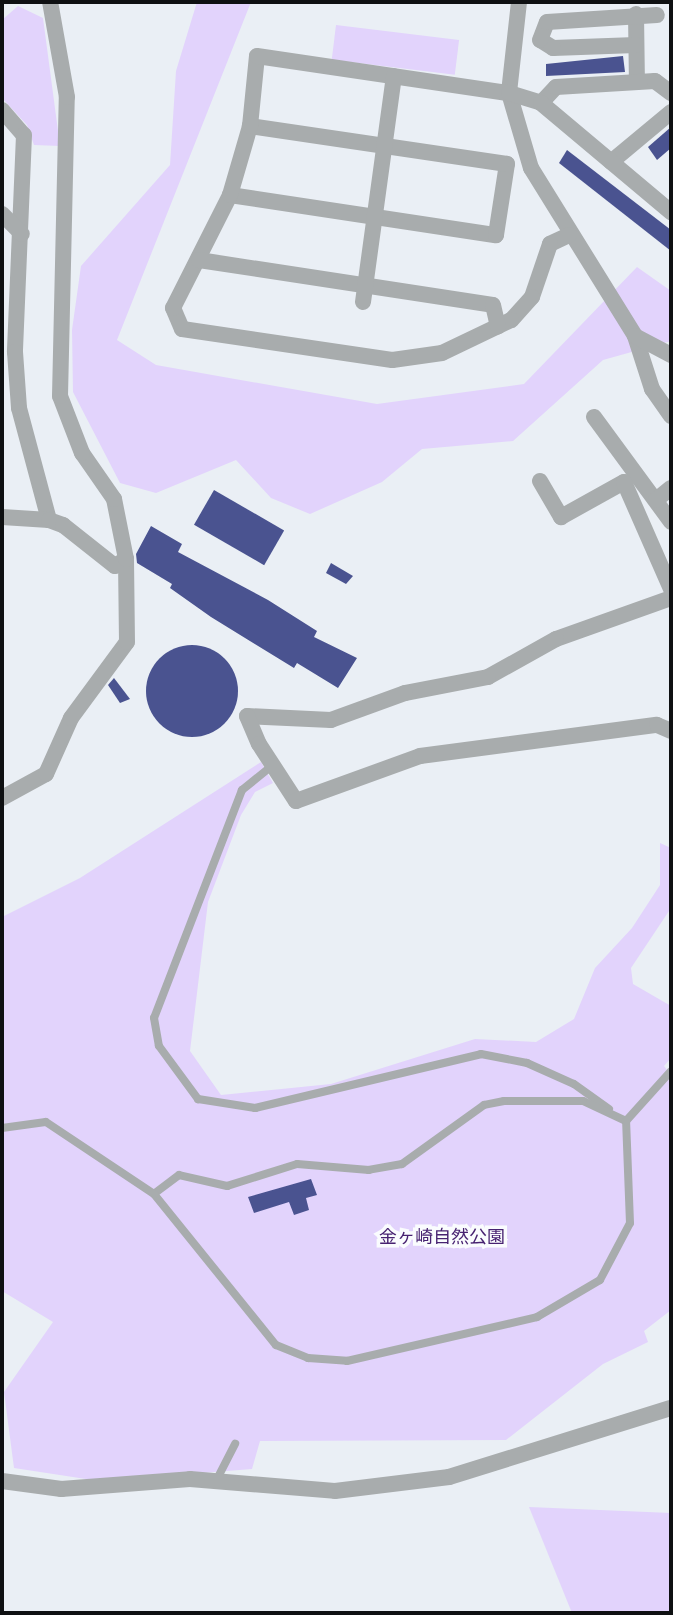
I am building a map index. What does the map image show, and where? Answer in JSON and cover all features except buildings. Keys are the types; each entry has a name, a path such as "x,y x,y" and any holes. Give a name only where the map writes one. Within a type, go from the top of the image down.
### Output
{"street":[{"path":"2,798 46,774 71,718 127,642 126,559 114,499 82,453 60,396 67,97 50,2"},
{"path":"519,2 509,93 531,168 569,235 635,336 652,389 671,416"},
{"path":"636,14 637,82"},
{"path":"636,45 553,48 540,40 547,22 636,14 657,15"},
{"path":"569,235 550,244 532,297 511,320 442,353 392,360 182,329 173,308 200,260 230,195 250,126 257,56 509,93 541,103 671,212"},
{"path":"363,302 394,76"},
{"path":"541,103 556,88 655,81 671,93"},
{"path":"2,110 24,135 22,234 15,352 19,408 49,520"},
{"path":"611,162 671,112"},
{"path":"230,195 496,234 507,164 250,126"},
{"path":"2,214 22,234"},
{"path":"200,260 493,305 498,327"},
{"path":"635,336 671,355"},
{"path":"594,417 671,522"},
{"path":"540,481 561,517 624,482 671,589"},
{"path":"656,500 671,488"},
{"path":"2,517 49,520 63,525 115,566 126,559"},
{"path":"671,598 556,639 488,677 405,693 331,720 247,716 296,801 420,756 657,725 671,731"},
{"path":"2,1482 61,1489 160,1480 216,1481 335,1491 449,1478 671,1408"}],"lane":[{"path":"273,765 242,790 155,1018 159,1046 198,1100 255,1108 481,1054 527,1063 575,1084 626,1121"},
{"path":"2,1128 46,1122 154,1195 276,1345 308,1358 347,1362 537,1317 600,1280 630,1223 626,1121 671,1071"},
{"path":"154,1195 179,1175 227,1186 298,1164 369,1170 402,1164 484,1105 503,1101 583,1101 626,1121"},
{"path":"216,1481 235,1444"}],"green space":[{"path":"197,2 251,2 117,340 156,365 377,404 524,384 637,267 671,291 671,341 603,360 513,441 422,449 382,482 310,514 271,498 236,460 156,493 120,483 73,392 72,330 81,266 170,165 176,71"},
{"path":"18,6 43,18 60,146 34,145 27,125 2,98 2,20"},
{"path":"336,25 459,40 455,75 332,60"},
{"name":"金ヶ崎自然公園","path":"261,762 273,783 255,792 241,815 208,902 190,1051 221,1095 331,1084 475,1039 536,1042 574,1019 595,968 632,928 660,885 660,843 671,848 671,908 631,968 633,984 671,1006 671,1058 664,1066 671,1075 671,1310 644,1331 648,1342 603,1364 506,1440 260,1441 252,1469 99,1481 14,1468 4,1392 53,1322 2,1291 2,917 80,878"},
{"path":"529,1507 671,1513 671,1613 572,1613"}]}
